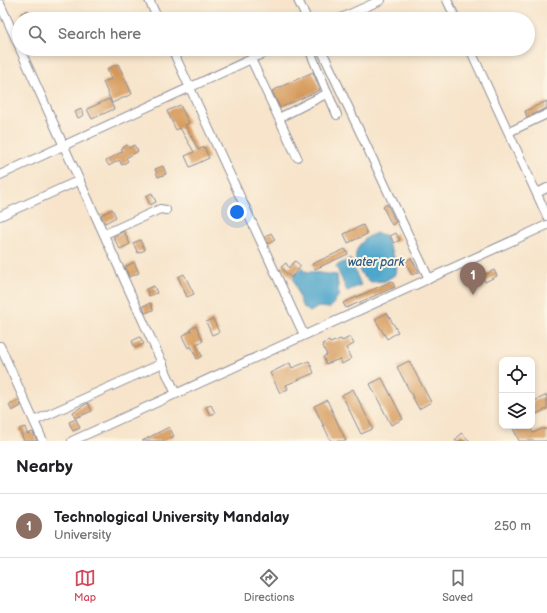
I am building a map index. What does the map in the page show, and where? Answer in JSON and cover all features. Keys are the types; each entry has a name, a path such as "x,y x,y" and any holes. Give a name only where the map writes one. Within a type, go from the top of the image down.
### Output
{"street":[{"path":"150,0 155,12"},
{"path":"298,0 304,12"},
{"path":"354,12 381,0"},
{"path":"447,0 453,12"},
{"path":"0,4 12,31"},
{"path":"23,56 105,234 176,394"},
{"path":"175,56 304,335"},
{"path":"0,175 258,56"},
{"path":"311,56 337,115"},
{"path":"324,56 429,279"},
{"path":"473,56 547,216"},
{"path":"251,59 298,157"},
{"path":"279,118 328,93"},
{"path":"509,132 547,114"},
{"path":"0,216 80,180"},
{"path":"537,193 547,188"},
{"path":"105,234 160,209 166,210"},
{"path":"72,441 547,225"},
{"path":"0,346 43,441"},
{"path":"34,421 163,363"}],"water":[{"name":"water park","path":"377,233 384,235 397,266 396,274 385,281 371,282 359,270 356,262 356,255 362,242 368,237"},
{"path":"350,259 361,285 347,291 336,266"},
{"path":"302,267 303,271 337,275 339,295 330,308 318,307 310,312 302,306 293,277"}],"building":[{"path":"118,64 132,94 112,103 103,82 111,79 107,69"},
{"path":"313,72 320,90 280,108 272,91"},
{"path":"109,99 114,109 92,119 87,109"},
{"path":"547,101 547,108 527,117 525,111"},
{"path":"180,105 189,123 185,125 198,150 204,147 209,158 190,167 185,156 194,152 180,128 176,130 167,111"},
{"path":"81,109 84,115 78,118 75,112"},
{"path":"127,145 129,148 134,145 138,151 126,158 128,161 122,165 119,160 109,166 106,161 123,151 121,149"},
{"path":"163,166 166,174 158,177 155,169"},
{"path":"152,193 156,202 150,205 146,196"},
{"path":"387,204 396,222 392,225 383,207"},
{"path":"112,209 116,217 105,223 101,215"},
{"path":"363,225 367,234 348,243 344,234"},
{"path":"124,231 130,244 120,249 113,237"},
{"path":"271,233 275,240 268,244 265,237"},
{"path":"396,233 400,240 394,243 390,236"},
{"path":"140,240 145,250 138,253 133,243"},
{"path":"345,249 348,254 315,269 312,264"},
{"path":"411,258 419,272 412,275 405,261"},
{"path":"295,261 301,266 291,278 281,267 286,263 289,268"},
{"path":"134,262 139,273 129,277 125,267"},
{"path":"494,270 497,276 485,282 482,276"},
{"path":"184,274 194,294 187,297 178,277"},
{"path":"392,281 395,287 346,308 343,303"},
{"path":"154,286 157,293 149,296 146,289"},
{"path":"151,303 153,310 145,313 143,306"},
{"path":"387,313 398,332 387,339 375,319"},
{"path":"213,319 219,332 212,335 206,322"},
{"path":"196,326 203,341 196,344 202,356 197,359 191,346 188,348 182,336"},
{"path":"140,337 144,344 135,348 132,341"},
{"path":"350,337 354,344 346,348 351,359 342,364 340,359 326,364 323,357 327,355 322,344 341,339 342,341"},
{"path":"309,361 314,373 286,385 288,389 280,393 270,373 290,363 292,368"},
{"path":"409,361 431,402 419,409 397,367"},
{"path":"382,378 403,419 391,425 370,384"},
{"path":"353,389 373,429 361,434 342,395"},
{"path":"547,395 547,409 535,415 535,401"},
{"path":"19,400 21,406 12,411 9,405"},
{"path":"327,400 346,441 331,441 314,406"},
{"path":"88,403 92,411 75,418 73,412"},
{"path":"211,405 215,413 210,415 206,407"},
{"path":"76,419 80,428 73,431 69,422"},
{"path":"25,427 27,434 33,432 37,441 24,441 19,429"},
{"path":"169,427 174,436 164,441 142,441"},
{"path":"513,429 531,429 533,433 542,429 547,429 547,441 519,441"},
{"path":"461,433 470,441 455,441"}],"place":[{"name":"Technological University Mandalay","path":"473,295"}]}
